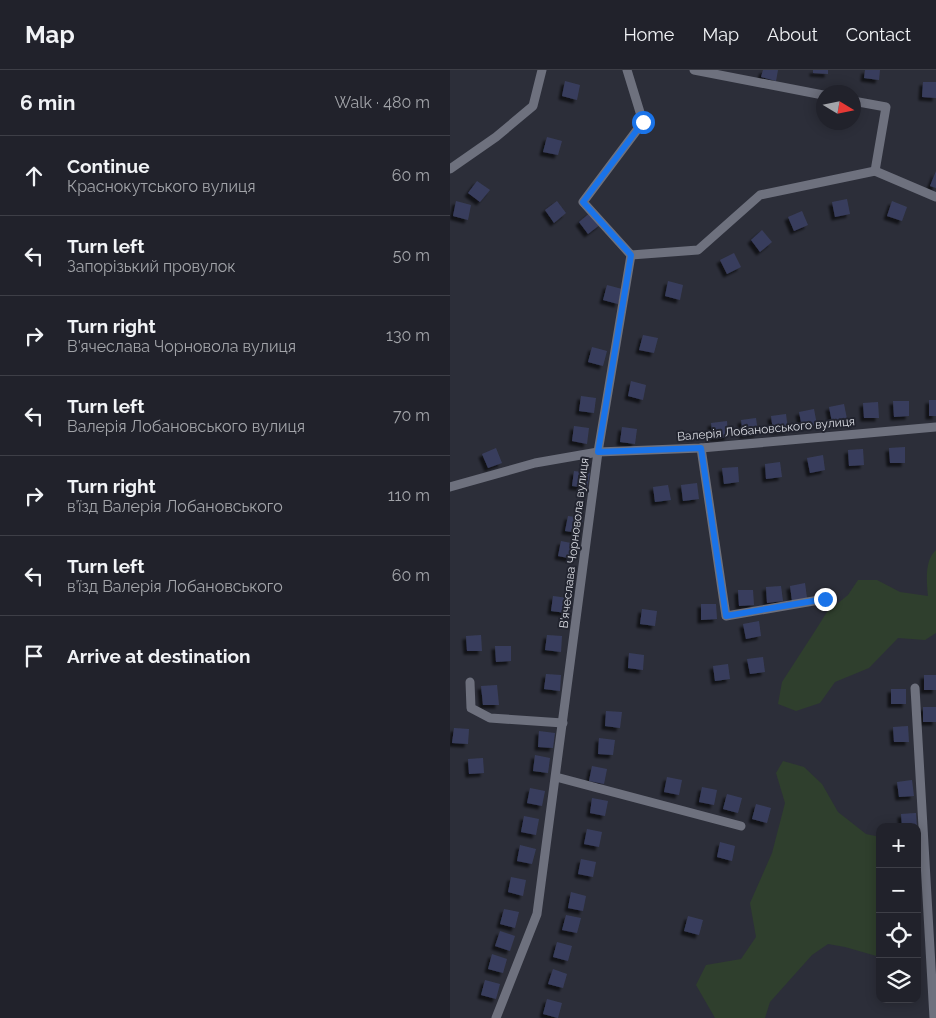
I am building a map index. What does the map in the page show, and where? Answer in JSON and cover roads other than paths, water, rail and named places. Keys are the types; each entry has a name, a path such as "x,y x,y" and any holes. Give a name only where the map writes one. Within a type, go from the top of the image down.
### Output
{"street":[{"path":"450,169 496,137 533,106 542,70"},
{"path":"627,70 643,122 583,202 631,255 698,250 760,195 875,171 936,197"},
{"path":"694,70 816,93"},
{"path":"861,102 886,107 875,171"},
{"name":"В'ячеслава Чорновола вулиця","path":"496,1018 537,914 598,452 631,255"},
{"name":"Валерія Лобановського вулиця","path":"450,487 535,463 598,452 701,448 936,426"},
{"path":"701,448 726,616 825,599"},
{"path":"470,682 471,708 490,718 563,723"},
{"path":"915,688 934,1018"},
{"path":"556,777 741,826"}]}
